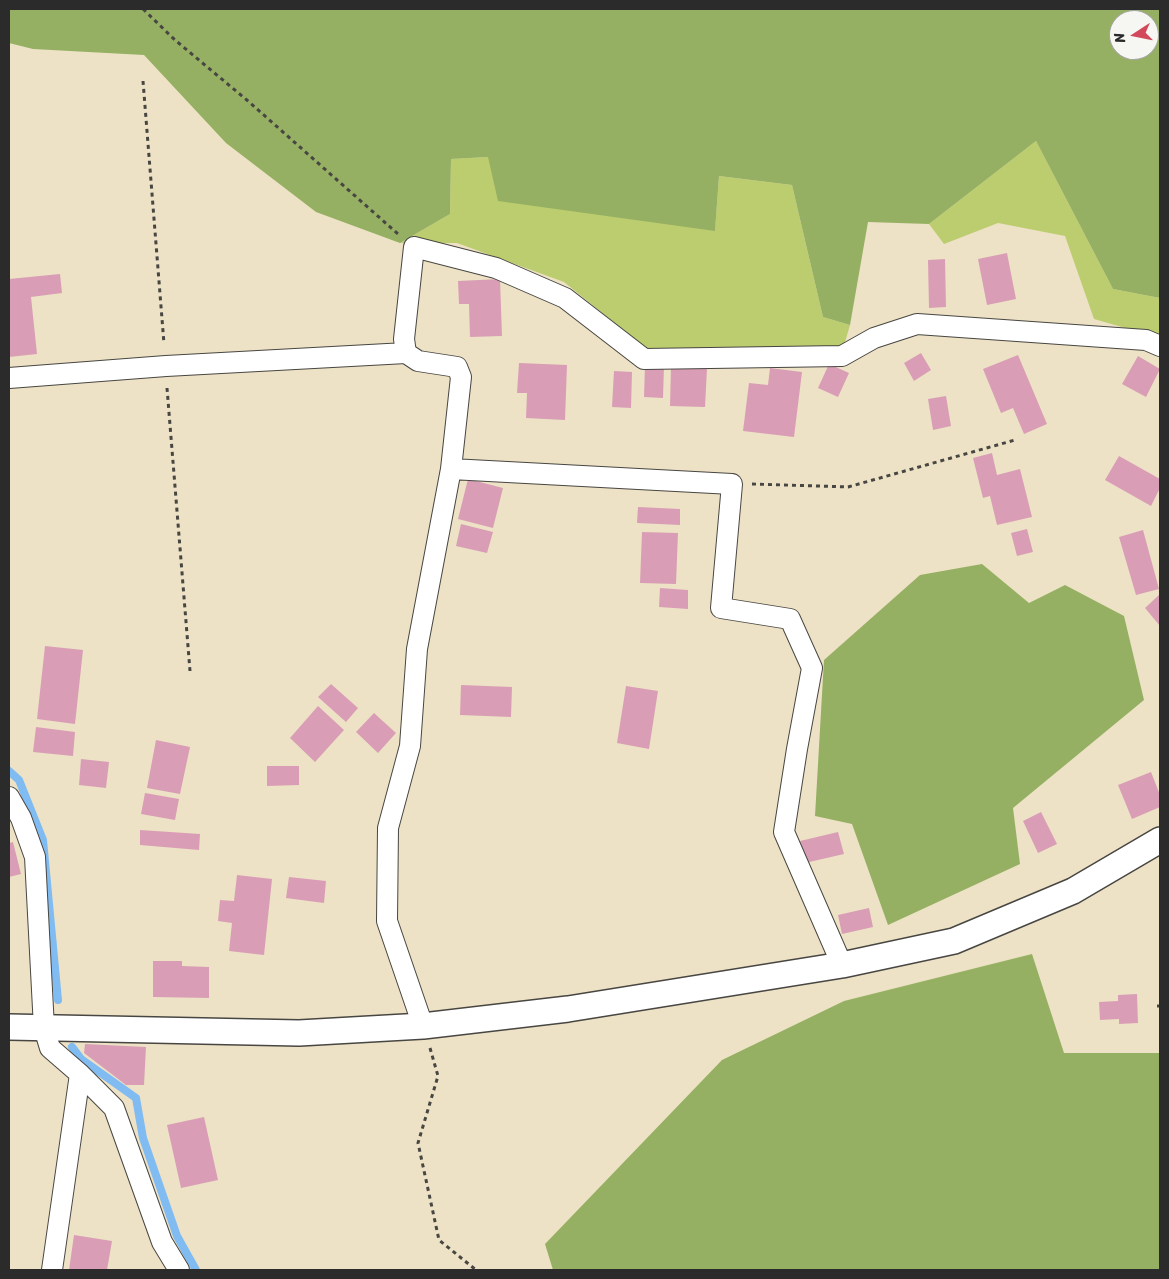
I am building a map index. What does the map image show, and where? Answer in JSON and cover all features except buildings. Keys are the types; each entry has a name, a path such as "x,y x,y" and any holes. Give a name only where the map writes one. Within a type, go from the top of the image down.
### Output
{"street":[{"path":"406,353 404,339 414,247 496,268 565,298 644,359 842,356 874,338 917,324 1146,340 1160,346"},
{"path":"9,378 166,366 406,353 418,361 457,367 461,377 452,469 417,648 410,746 388,828 387,921 422,1026"},
{"path":"452,469 732,484 721,608 790,618 812,668 784,832 842,965"},
{"path":"9,797 21,818 35,856 44,1028 50,1048 80,1074 114,1108 162,1242 180,1270"},
{"path":"9,1027 299,1033 422,1026 568,1009 842,965 954,942 1073,891 1160,840"},
{"path":"52,1270 80,1074"}],"path":[{"path":"143,9 175,40 248,101 414,247"},
{"path":"732,484 848,487 1015,440"},
{"path":"422,1026 438,1076 418,1144 439,1240 476,1270"}],"green space":[{"path":"9,9 1160,9 1160,298 1113,289 1036,141 929,224 868,222 850,325 823,317 792,185 719,176 715,231 498,201 488,157 451,159 450,214 400,243 316,212 226,143 144,55 33,49 9,43"},
{"path":"1036,141 1113,289 1160,298 1160,338 1094,319 1065,236 998,223 944,244 929,224"},
{"path":"488,157 715,230 719,176 792,185 823,317 850,325 843,349 647,349 564,282 457,243 400,243 450,214 451,159"},
{"path":"982,564 1029,603 1065,585 1124,616 1144,700 1013,808 1020,864 888,925 852,824 815,816 824,660 920,575"},
{"path":"1032,954 1064,1053 1160,1053 1160,1270 553,1270 545,1244 722,1060 844,1001"}],"waterway":[{"path":"9,771 19,780 43,840 58,1000"},
{"path":"72,1047 81,1059 136,1098 143,1138 177,1236 196,1270"}]}
